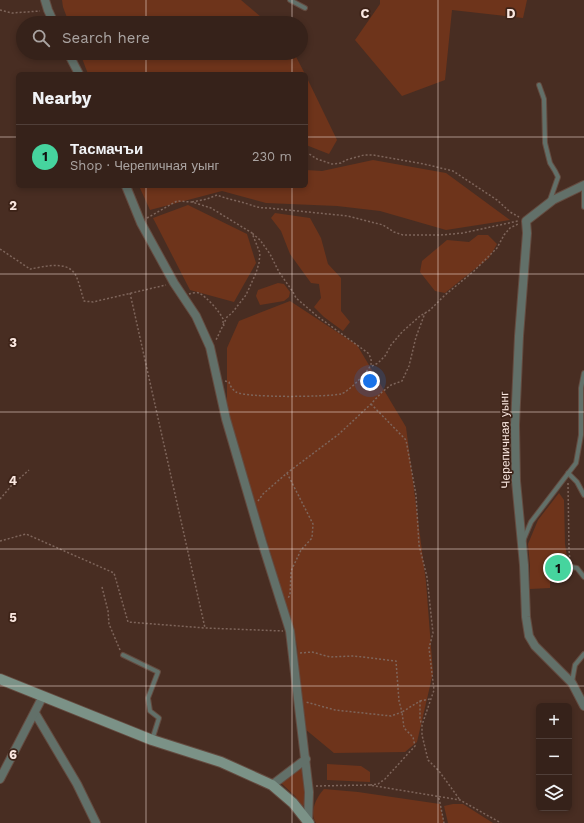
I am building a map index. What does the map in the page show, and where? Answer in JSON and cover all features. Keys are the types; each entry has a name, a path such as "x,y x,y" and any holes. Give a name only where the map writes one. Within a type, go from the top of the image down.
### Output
{"main road":[{"path":"0,679 152,740 221,762 272,785 293,803 308,823"}],"street":[{"path":"44,0 51,16"},
{"path":"72,60 78,72"},
{"path":"526,221 553,200 584,185"},
{"path":"127,188 141,223 174,283 196,316 210,347 226,419 290,631 306,759 309,792 308,823"},
{"name":"Черепичная уынг","path":"526,221 527,233 519,336 515,424 516,481 524,565 526,617 529,636 535,646 572,683 584,706"},
{"path":"0,779 44,696"},
{"path":"34,713 77,784 96,823"},
{"path":"272,785 306,759"}],"lane":[{"path":"290,0 305,8"},
{"path":"539,85 544,99 545,143 550,163 558,177 548,204"},
{"path":"584,185 584,207"},
{"path":"522,545 531,522 576,463 581,435 581,388 584,373"},
{"path":"581,435 584,430"},
{"path":"568,473 577,482 584,495"},
{"path":"571,568 577,568 584,577"},
{"path":"572,683 575,665 584,654"},
{"path":"123,655 158,672 148,698 150,712 159,718 152,740"}],"path":[{"path":"0,10 12,13 48,10"},
{"path":"308,153 317,159 332,164 341,163 364,154 424,164 453,171 497,200 510,212 526,221"},
{"path":"192,202 208,199 217,195 259,208 348,216 383,225 394,232 403,235 463,233 526,221"},
{"path":"141,223 177,201 192,202 211,208 252,233 260,240 270,254 296,298 317,316 368,352 372,362 371,366"},
{"path":"217,380 229,382 231,387 237,393 256,396 318,396 343,394 352,387 371,366 385,356 391,345 402,332 420,316 430,310 445,295 474,271 496,248 510,228 526,221"},
{"path":"210,347 224,326 228,317 246,295 256,273 260,253 252,233"},
{"path":"0,249 30,269 59,265 66,267 75,273 84,301 93,302 174,283"},
{"path":"130,293 205,628"},
{"path":"183,297 193,293 198,293 206,298 215,307 222,318 224,326"},
{"path":"252,509 263,494 287,473 339,434 382,392 402,381 409,366 416,337 425,313"},
{"path":"371,404 406,440 416,496 418,545 427,577 433,633 429,648 434,690 422,725"},
{"path":"0,499 12,485 29,470"},
{"path":"283,608 290,595 291,570 301,550 312,538 313,524 287,473"},
{"path":"568,473 569,550 571,568"},
{"path":"0,541 26,534 114,573 128,622 205,628 290,631"},
{"path":"102,587 108,611 109,624 123,655"},
{"path":"294,654 312,652 330,657 354,656 396,661 399,702 404,728 413,737 415,746 385,779 378,784 369,786"},
{"path":"298,699 335,710 392,716 420,701 431,699"},
{"path":"420,701 422,735 428,760 439,771 460,800"},
{"path":"309,792 315,786 369,786 438,796 460,800 501,823"},
{"path":"438,796 444,823"}],"shaded area":[{"path":"62,0 241,0 260,16 66,16"},
{"path":"380,0 527,0 523,18 452,10 445,80 402,96 355,40 380,4"},
{"path":"83,60 298,60 304,72 87,72"},
{"path":"308,80 337,140 329,154 308,146"},
{"path":"373,160 446,173 510,220 446,230 380,211 337,206 266,203 222,191 150,210 140,188 308,188 308,170 322,171"},
{"path":"188,205 247,234 256,263 234,302 190,290 153,218"},
{"path":"275,213 310,218 321,238 328,264 341,278 341,311 350,322 343,331 324,317 314,307 321,298 319,284 311,283 290,254 281,231 271,218"},
{"path":"478,235 488,235 497,244 489,258 445,293 435,291 420,272 422,261 447,240 469,242"},
{"path":"278,283 284,284 290,292 289,297 284,301 260,305 256,296 258,290"},
{"path":"290,301 357,345 406,427 426,582 433,673 417,742 405,752 334,753 305,729 301,702 297,645 227,411 227,348 239,321"},
{"path":"559,493 564,500 565,544 567,557 551,559 550,588 530,589 528,544 538,520"},
{"path":"327,764 361,766 370,772 370,782 327,780"},
{"path":"302,765 305,805 301,806 295,796 281,783"},
{"path":"324,789 358,792 440,804 444,823 316,823 313,814 314,805"},
{"path":"463,804 493,823 448,823 444,806"}],"place":[{"name":"Тасмачъи","path":"558,568"}]}
